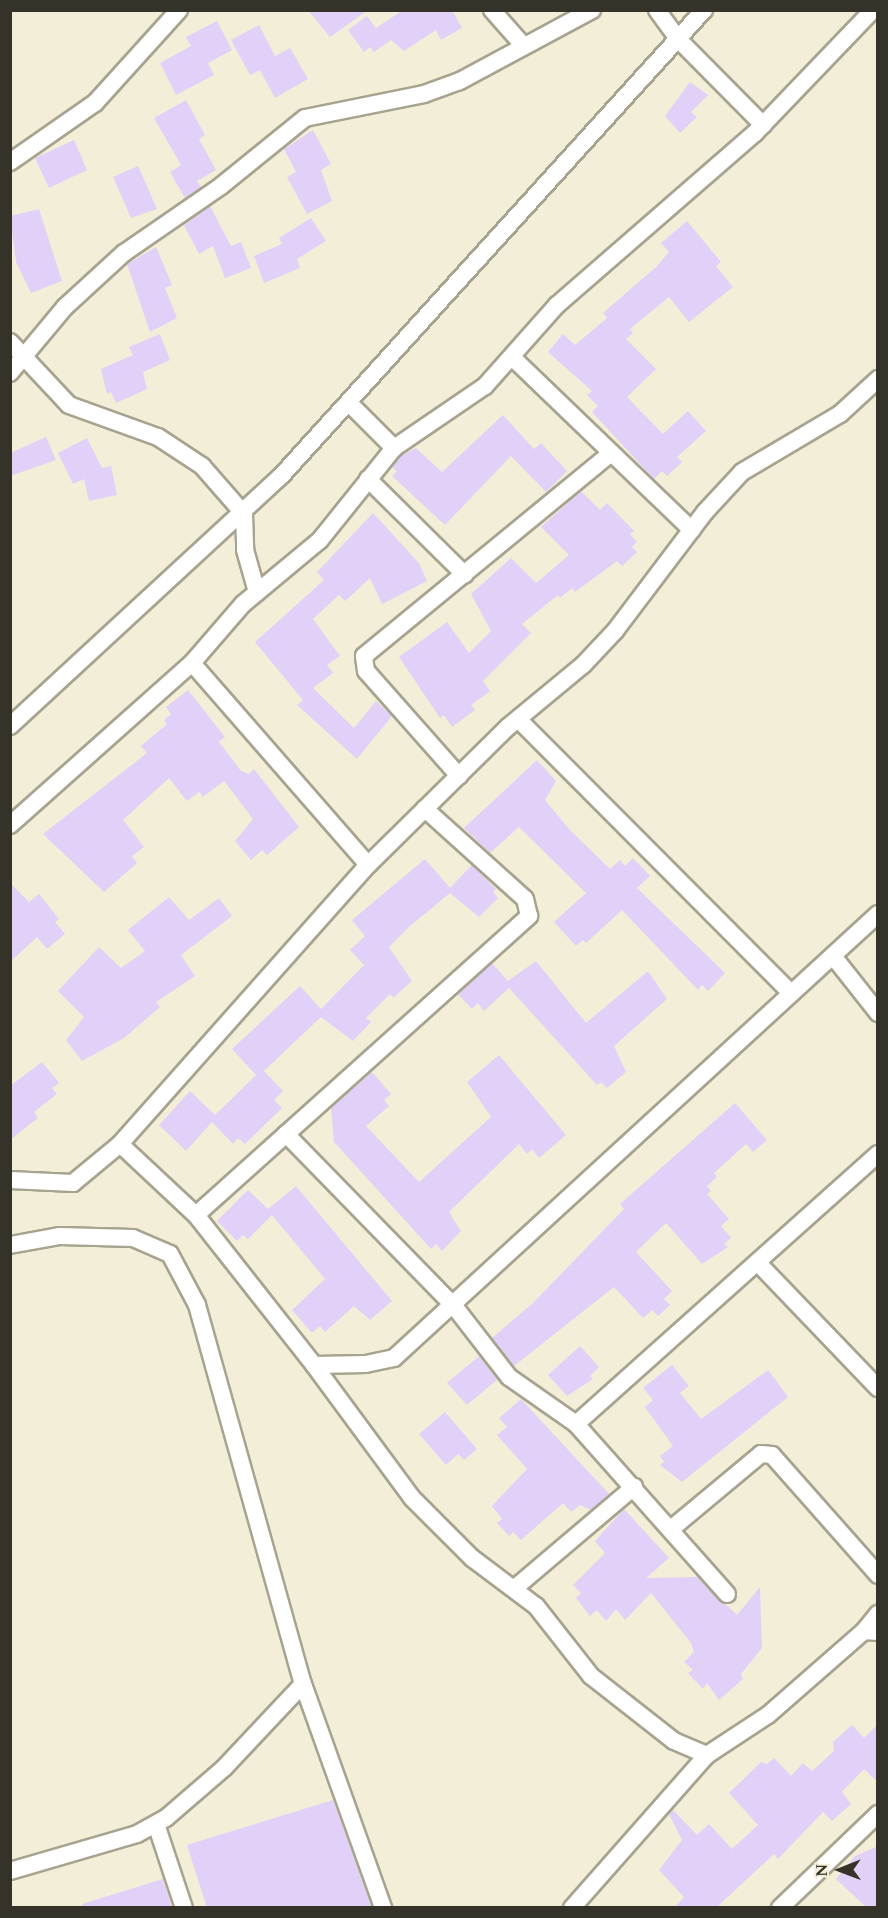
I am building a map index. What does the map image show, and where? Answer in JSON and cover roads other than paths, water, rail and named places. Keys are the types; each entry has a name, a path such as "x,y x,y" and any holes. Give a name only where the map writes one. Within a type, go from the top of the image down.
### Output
{"street":[{"path":"10,162 95,103 179,10"},
{"path":"492,10 523,45"},
{"path":"10,373 65,307 124,252 221,186 305,118 424,94 460,81 523,45 592,10"},
{"path":"657,10 678,39 763,125"},
{"path":"10,726 244,514 349,403 704,10"},
{"path":"10,825 192,663 257,592 320,540 394,448 485,386 513,358 557,305 763,125 873,10"},
{"path":"10,342 21,358 69,405 182,448 244,514 245,550 257,592"},
{"path":"513,358 692,530"},
{"path":"10,1179 74,1183 120,1144 368,865 518,719 583,665 615,631 692,530 742,472 840,414 878,379"},
{"path":"349,403 394,448"},
{"path":"459,776 362,661 611,453"},
{"path":"368,479 465,575"},
{"path":"192,663 368,865"},
{"path":"518,719 791,993"},
{"path":"196,1215 529,916 525,898 425,809"},
{"path":"314,1365 366,1364 394,1358 454,1306 878,914"},
{"path":"833,956 878,1013"},
{"path":"286,1134 454,1306 509,1377 576,1424 727,1594"},
{"path":"120,1144 196,1215 314,1365 412,1498 472,1558 516,1587 591,1676 674,1741 707,1755"},
{"path":"576,1424 759,1264 878,1154"},
{"path":"10,1245 60,1236 134,1238 170,1254 197,1305 303,1684 383,1908"},
{"path":"759,1264 878,1388"},
{"path":"671,1529 760,1454 772,1455 878,1575"},
{"path":"516,1587 634,1487"},
{"path":"572,1908 707,1755 768,1715 871,1631 878,1614"},
{"path":"10,1871 156,1824 224,1768 303,1684"},
{"path":"780,1908 878,1814"},
{"path":"156,1824 184,1908"}]}
